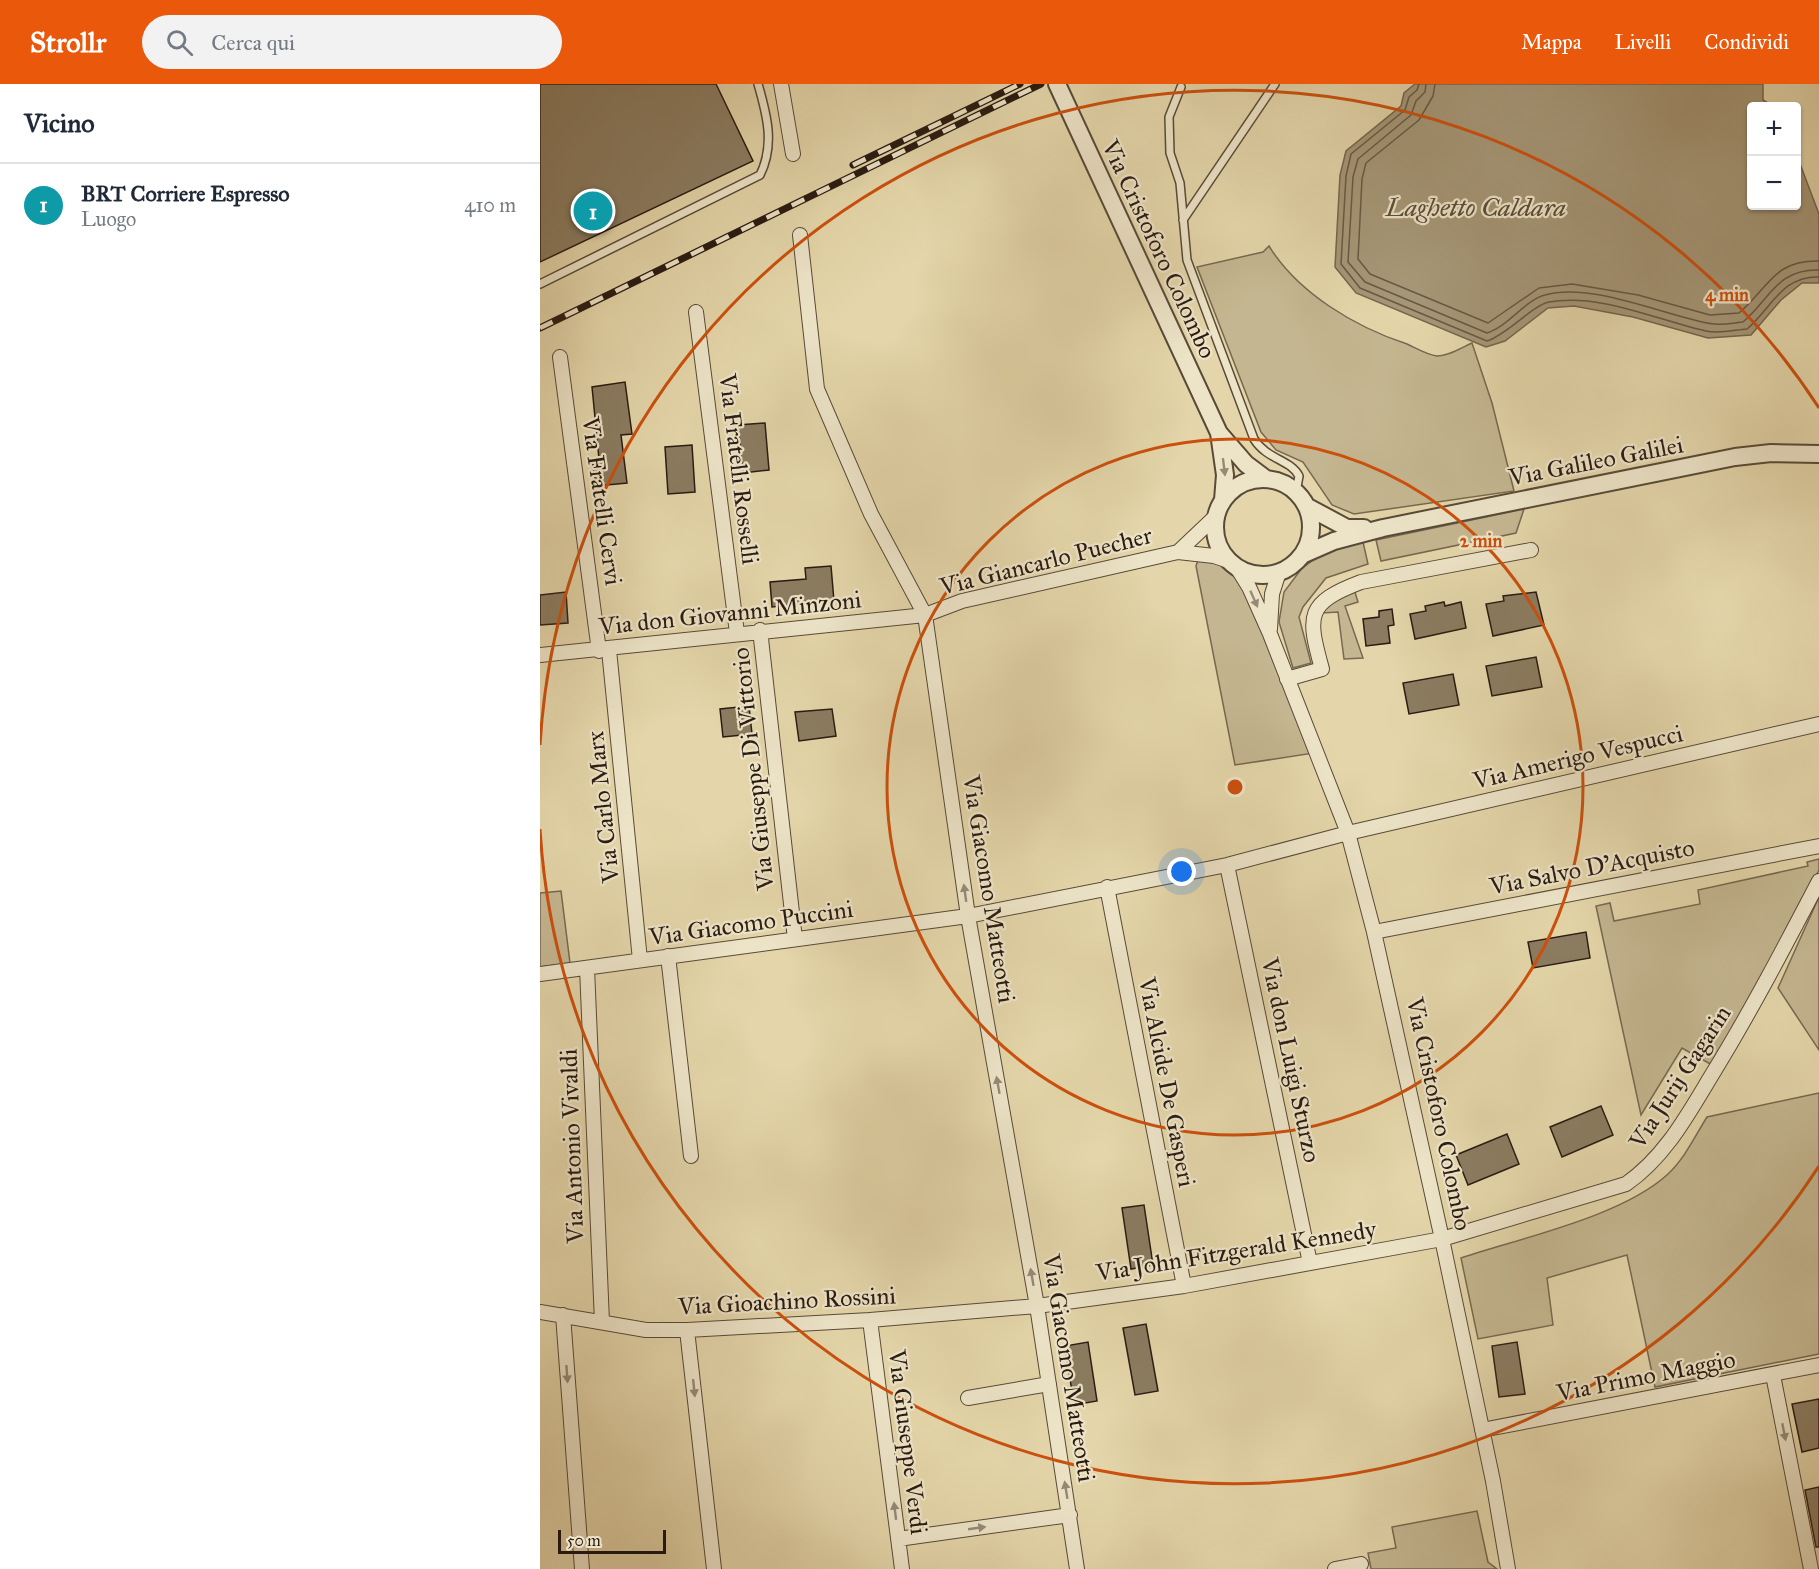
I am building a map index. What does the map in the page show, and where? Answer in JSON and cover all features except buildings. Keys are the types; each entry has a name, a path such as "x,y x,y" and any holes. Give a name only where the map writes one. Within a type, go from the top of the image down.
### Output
{"street":[{"path":"781,84 793,154"},
{"name":"Via Cristoforo Colombo","path":"1060,91 1219,434 1225,475 1219,508"},
{"name":"Via Giacomo Matteotti","path":"800,235 817,389 871,514 925,615 968,916 1037,1305 1077,1569"},
{"name":"Via Fratelli Rosselli","path":"696,312 738,633"},
{"name":"Via Fratelli Cervi","path":"560,357 604,650"},
{"name":"Via Cristoforo Colombo","path":"1219,434 1246,464 1266,479"},
{"name":"Via Galileo Galilei","path":"1302,555 1334,541 1383,528 1735,458 1771,453 1819,454"},
{"path":"1266,479 1282,483 1296,492 1306,506 1311,531 1302,555 1279,572 1257,573 1232,564 1220,548 1215,532 1219,508 1242,484 1266,479"},
{"name":"Via Galileo Galilei","path":"1306,506 1347,528 1383,528"},
{"name":"Via Giancarlo Puecher","path":"1178,552 1219,508"},
{"path":"1287,679 1322,669 1313,633 1312,616 1320,603 1335,592 1361,582 1532,549"},
{"name":"Via Giancarlo Puecher","path":"925,615 962,601 1178,552 1214,556 1232,564"},
{"name":"Via Cristoforo Colombo","path":"1232,564 1249,587 1270,634 1348,834 1374,932 1442,1239 1508,1569"},
{"name":"Via Cristoforo Colombo","path":"1270,634 1272,594 1279,572"},
{"name":"Via don Giovanni Minzoni","path":"540,655 604,650 760,630 925,615"},
{"name":"Via Giuseppe Di Vittorio","path":"760,630 795,939"},
{"name":"Via Carlo Marx","path":"604,650 640,960"},
{"name":"Via Amerigo Vespucci","path":"1107,887 1227,865 1348,834 1819,724"},
{"name":"Via Salvo D’Acquisto","path":"1374,932 1819,846"},
{"name":"Via don Luigi Sturzo","path":"1227,865 1310,1263"},
{"name":"Via Jurij Gagarin","path":"1442,1239 1626,1184 1648,1167 1683,1121 1749,1014 1819,881"},
{"name":"Via Giacomo Puccini","path":"540,974 968,916 1107,887"},
{"name":"Via Alcide De Gasperi","path":"1107,887 1184,1286"},
{"path":"668,956 691,1156"},
{"name":"Via Antonio Vivaldi","path":"587,968 602,1322"},
{"name":"Via John Fitzgerald Kennedy","path":"1037,1305 1184,1286 1442,1239"},
{"name":"Via Gioachino Rossini","path":"540,1311 646,1330 687,1330 870,1320 1037,1305"},
{"path":"563,1316 582,1569"},
{"name":"Via Giuseppe Verdi","path":"870,1320 902,1569"},
{"path":"687,1330 714,1569"},
{"name":"Via Primo Maggio","path":"1482,1430 1819,1365"},
{"path":"1773,1375 1810,1569"},
{"path":"968,1398 1049,1384"},
{"path":"898,1539 1070,1515"},
{"path":"1335,1569 1361,1564"}],"lane":[{"path":"540,284 760,175 769,150 767,114 758,84"},
{"path":"1183,220 1275,84"},
{"path":"1181,87 1169,117 1170,153 1180,183 1192,277 1254,439 1272,458 1295,469 1299,476 1296,492"}],"shaded area":[{"path":"1269,246 1295,279 1329,306 1368,328 1437,356 1472,343 1492,403 1514,491 1354,514 1332,505 1303,462 1276,450 1261,432 1197,267 1263,252"},
{"path":"1524,509 1516,533 1381,561 1376,540"},
{"path":"1363,542 1368,564 1326,578 1303,607 1299,617 1311,663 1293,668 1279,622 1284,592 1302,568 1325,552"},
{"path":"1198,560 1222,563 1240,581 1264,626 1314,753 1235,765 1196,566"},
{"path":"1354,589 1358,602 1345,606 1363,658 1344,659 1338,612 1323,613 1328,604"},
{"path":"1819,859 1819,870 1745,1009 1712,1065 1682,1048 1641,1115 1596,906 1610,903 1614,921 1700,904 1698,890 1808,866 1807,862"},
{"path":"561,891 570,963 540,967 540,893"},
{"path":"1819,897 1819,1050 1778,988"},
{"path":"1819,1093 1819,1354 1655,1387 1627,1255 1547,1278 1553,1325 1478,1339 1461,1258 1599,1214 1649,1189 1680,1161 1707,1117"},
{"path":"1477,1511 1488,1562 1497,1569 1371,1569 1368,1553 1396,1548 1392,1527"}],"water":[{"name":"Laghetto Caldara","path":"1415,84 1763,84 1763,100 1766,102 1747,102 1747,210 1801,210 1801,167 1819,214 1819,283 1802,283 1781,300 1751,335 1708,338 1633,317 1574,306 1548,308 1505,341 1486,347 1356,293 1335,267 1340,175 1346,151 1401,106 1404,93"}],"railway":[{"path":"853,165 1020,84"},
{"path":"540,328 1041,84"}],"place":[{"name":"BRT Corriere Espresso","path":"593,211"}]}
